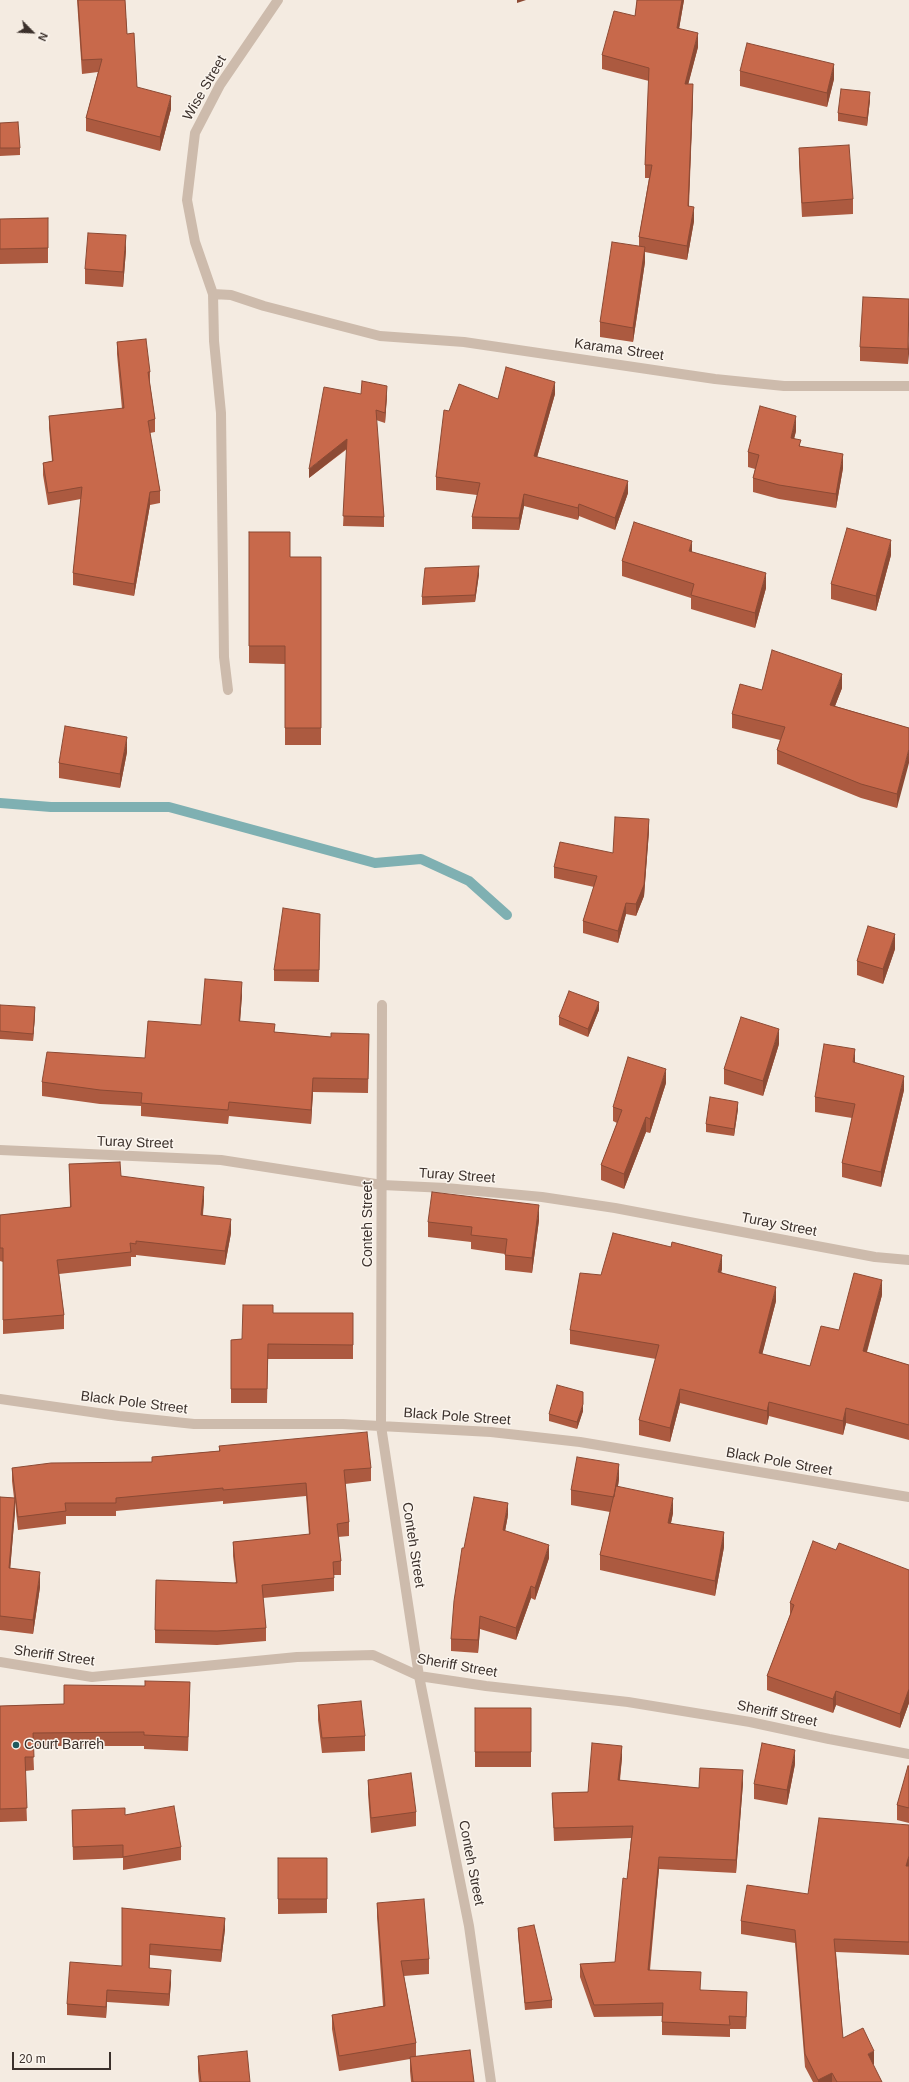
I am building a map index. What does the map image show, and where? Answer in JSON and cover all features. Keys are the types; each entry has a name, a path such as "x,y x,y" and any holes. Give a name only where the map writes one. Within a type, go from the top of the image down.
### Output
{"street":[{"name":"Wise Street","path":"228,690 224,657 221,413 214,341 213,294 195,242 187,200 195,133 220,85 278,0"},
{"name":"Karama Street","path":"213,294 231,295 264,306 380,336 464,342 715,379 784,386 909,386"},
{"name":"Conteh Street","path":"382,1005 381,1426 419,1676 469,1926 491,2082"},
{"name":"Turay Street","path":"0,1150 221,1160 382,1185 446,1188 542,1197 615,1208 875,1258 909,1260"},
{"name":"Black Pole Street","path":"0,1399 119,1416 194,1424 266,1423 381,1426 491,1432 580,1442 909,1497"},
{"name":"Sheriff Street","path":"0,1662 92,1677 297,1657 373,1655 419,1676 486,1686 628,1702 750,1722 909,1754"}],"building":[{"path":"78,0 125,0 127,34 134,33 137,87 171,96 160,137 86,118 102,59 82,60"},
{"path":"637,0 682,0 677,28 698,33 685,84 693,84 688,206 694,207 687,246 639,237 652,165 645,165 649,68 602,55 614,11 635,16"},
{"path":"747,43 834,64 827,93 740,71"},
{"path":"841,89 870,92 867,118 838,113"},
{"path":"18,122 20,148 0,148 0,123"},
{"path":"849,145 853,199 802,203 799,148"},
{"path":"48,218 48,248 0,249 0,219"},
{"path":"88,233 126,235 123,272 85,269"},
{"path":"612,242 645,247 633,328 600,322"},
{"path":"863,297 909,299 908,349 860,347"},
{"path":"146,339 150,372 148,372 155,419 148,421 160,491 150,492 134,584 73,573 82,487 48,493 43,463 53,461 49,416 124,408 117,342"},
{"path":"506,367 555,382 534,456 628,481 615,518 579,504 578,508 524,494 519,518 472,517 480,483 436,477 444,410 449,411 459,384 498,399"},
{"path":"362,381 387,386 385,413 376,410 384,517 343,516 347,439 309,469 324,387 361,394"},
{"path":"760,406 796,416 791,438 801,440 799,446 843,454 836,494 779,485 753,478 759,455 748,452"},
{"path":"634,522 692,541 689,551 766,573 755,613 691,595 694,584 622,561"},
{"path":"847,528 891,540 876,596 831,584"},
{"path":"249,532 290,532 290,557 321,557 321,728 285,728 285,646 249,646"},
{"path":"479,566 475,595 422,597 425,568"},
{"path":"772,650 842,674 830,705 909,728 909,749 897,794 861,784 777,750 785,727 732,714 740,684 762,690"},
{"path":"65,726 127,737 120,774 59,763"},
{"path":"615,817 649,819 644,885 636,904 626,903 618,931 583,921 597,876 554,867 560,842 613,853"},
{"path":"283,908 320,914 319,970 274,970"},
{"path":"868,926 895,934 883,969 857,961"},
{"path":"205,979 242,982 239,1021 275,1024 274,1032 331,1037 331,1033 369,1034 368,1079 313,1078 311,1110 229,1102 228,1110 141,1103 142,1093 100,1090 42,1082 47,1052 145,1058 148,1021 201,1025"},
{"path":"569,991 599,1002 588,1029 559,1017"},
{"path":"0,1005 35,1007 33,1034 0,1031"},
{"path":"741,1017 779,1029 763,1081 724,1069"},
{"path":"824,1044 855,1049 853,1062 904,1076 881,1172 842,1163 855,1104 815,1097"},
{"path":"628,1057 666,1069 650,1119 646,1117 624,1174 601,1165 622,1110 613,1107"},
{"path":"710,1097 738,1102 734,1129 706,1124"},
{"path":"120,1162 121,1176 204,1187 201,1215 231,1219 225,1251 136,1241 136,1244 130,1243 131,1252 57,1260 64,1315 3,1320 3,1248 0,1248 0,1215 71,1207 69,1164"},
{"path":"432,1192 539,1205 532,1258 505,1255 507,1239 471,1235 472,1227 428,1222"},
{"path":"613,1233 671,1247 672,1242 722,1255 718,1272 776,1287 759,1353 810,1366 821,1326 839,1330 854,1273 882,1280 863,1351 909,1365 909,1425 846,1408 843,1421 769,1402 767,1411 680,1389 670,1428 639,1420 659,1345 570,1330 580,1273 601,1275"},
{"path":"243,1305 273,1305 273,1313 353,1313 353,1345 268,1344 267,1389 231,1389 231,1340 242,1339"},
{"path":"557,1385 583,1392 583,1404 577,1422 549,1414"},
{"path":"367,1432 371,1468 344,1470 349,1522 337,1524 341,1561 333,1562 334,1578 262,1585 266,1628 217,1631 155,1630 156,1580 237,1583 233,1542 310,1534 306,1483 223,1490 223,1488 116,1498 116,1503 65,1503 66,1511 18,1517 12,1468 51,1463 152,1462 152,1457 220,1451 219,1446"},
{"path":"577,1457 619,1464 614,1497 571,1490"},
{"path":"616,1486 673,1498 668,1523 724,1532 715,1581 600,1555"},
{"path":"0,1497 15,1498 9,1568 40,1572 33,1620 0,1616"},
{"path":"474,1497 508,1503 503,1530 549,1545 535,1588 531,1586 516,1628 480,1616 478,1640 451,1639 454,1601 462,1548 464,1548"},
{"path":"813,1541 836,1550 839,1543 909,1570 909,1689 900,1714 836,1691 833,1699 767,1676 794,1605 790,1603"},
{"path":"145,1681 190,1682 188,1737 144,1735 144,1732 33,1733 34,1757 25,1757 27,1808 0,1809 0,1706 64,1704 64,1685 145,1686"},
{"path":"361,1701 365,1736 322,1738 318,1705"},
{"path":"475,1708 531,1708 531,1752 475,1752"},
{"path":"592,1743 622,1746 618,1780 699,1788 700,1768 743,1770 736,1860 659,1857 648,1970 701,1972 700,1990 747,1992 746,2017 729,2016 730,2025 662,2022 663,2003 594,2005 580,1964 615,1962 623,1878 627,1879 633,1826 554,1828 552,1793 588,1792"},
{"path":"762,1743 795,1750 787,1790 754,1784"},
{"path":"909,1766 909,1808 897,1805"},
{"path":"411,1773 416,1812 371,1818 368,1780"},
{"path":"174,1806 181,1847 123,1857 123,1845 73,1847 72,1810 125,1808 125,1815"},
{"path":"819,1818 909,1825 909,1856 906,1866 909,1866 909,1942 834,1939 843,2038 863,2028 874,2051 868,2054 882,2082 837,2082 832,2073 818,2080 805,2054 795,1930 741,1921 747,1885 808,1894"},
{"path":"278,1858 327,1858 327,1899 278,1899"},
{"path":"424,1899 429,1959 401,1961 416,2043 339,2056 332,2015 385,2006 377,1903"},
{"path":"122,1908 225,1918 221,1950 150,1944 149,1968 171,1970 169,1994 107,1990 106,2007 67,2004 70,1962 122,1966"},
{"path":"534,1925 552,2000 525,2003 518,1928"},
{"path":"470,2050 474,2082 413,2082 410,2057"},
{"path":"247,2051 250,2082 201,2082 198,2056"}],"waterway":[{"path":"0,803 51,807 169,807 375,863 421,859 469,881 507,915"}],"place":[{"name":"Court Barreh","path":"16,1745"}]}
